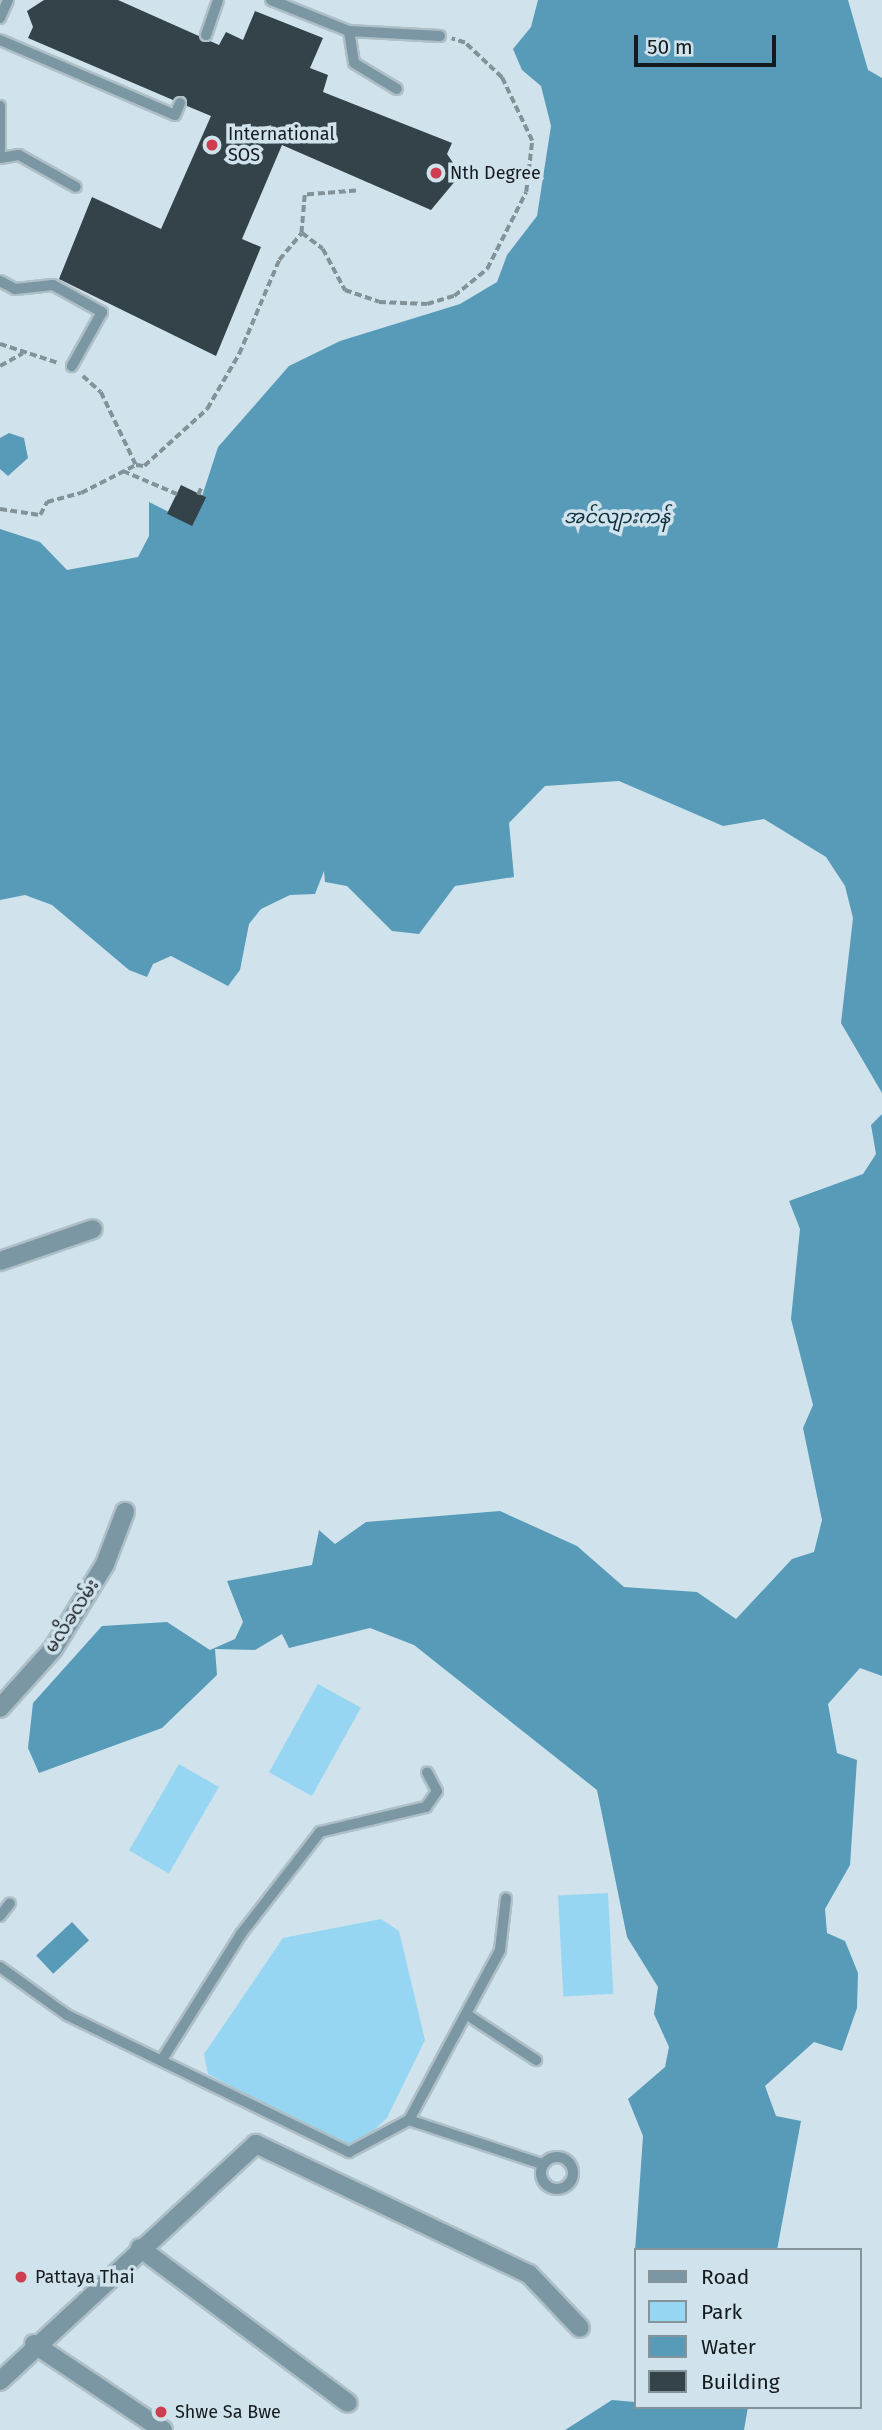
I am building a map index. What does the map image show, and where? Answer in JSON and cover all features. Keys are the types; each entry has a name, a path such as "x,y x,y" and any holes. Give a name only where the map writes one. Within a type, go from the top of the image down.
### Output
{"street":[{"path":"0,1261 93,1229"},
{"name":"မလိခလမ်း","path":"0,1709 53,1649 105,1563 125,1512"},
{"path":"0,2381 34,2344 256,2144 528,2274 580,2328"},
{"path":"140,2248 348,2403"},
{"path":"34,2344 163,2430"}],"lane":[{"path":"0,18 8,0"},
{"path":"206,35 218,0"},
{"path":"271,0 348,31 440,36"},
{"path":"348,31 354,63 397,89"},
{"path":"0,40 175,115 180,103"},
{"path":"0,106 0,150"},
{"path":"0,158 19,155 76,187"},
{"path":"0,281 15,289 53,285 102,312 72,366"},
{"path":"163,2058 241,1934 320,1832 426,1807 437,1791 428,1772"},
{"path":"0,1967 67,2015 163,2058 349,2152 409,2120 500,1950 506,1898"},
{"path":"0,1916 10,1903"},
{"path":"466,2014 537,2060"},
{"path":"409,2120 542,2164"}],"path":[{"path":"302,233 323,249 345,290 379,302 426,304 454,296 486,269 526,192 532,141 502,78 465,43 440,36"},
{"path":"0,509 40,515 47,502 136,465 144,466 207,409 239,354 279,260 302,233 305,195 356,191"},
{"path":"0,344 72,366 101,392 136,465"},
{"path":"0,366 23,353"},
{"path":"123,471 177,494"},
{"path":"198,495 201,488"}],"green space":[{"path":"318,1684 361,1708 312,1796 269,1772"},
{"path":"179,1764 219,1787 169,1874 129,1851"},
{"path":"608,1893 613,1994 563,1996 558,1896"},
{"path":"381,1919 399,1931 425,2040 387,2118 358,2145 341,2145 208,2074 204,2054 283,1938"}],"water":[{"name":"အင်လျားကန်","path":"538,0 848,0 868,70 882,78 882,1093 841,1023 853,918 845,886 826,857 764,819 723,826 619,781 545,786 509,823 514,877 455,886 419,934 392,931 347,886 325,882 324,871 315,894 290,895 261,909 249,924 240,970 228,986 171,956 153,964 147,977 129,970 52,905 25,895 0,900 0,529 40,542 67,570 138,557 149,536 149,502 193,524 218,447 289,366 340,341 460,304 497,282 507,255 537,216 551,126 541,86 522,70 513,49 531,27"},
{"path":"9,433 24,438 28,458 8,476 0,469 0,438"},
{"path":"882,1114 882,1676 860,1668 828,1704 837,1753 857,1760 850,1865 825,1909 827,1933 845,1941 858,1973 857,2008 842,2051 814,2042 765,2086 776,2116 801,2121 777,2248 635,2248 643,2136 628,2099 665,2067 669,2047 654,2014 658,1987 627,1937 597,1790 414,1645 370,1628 289,1648 282,1634 255,1650 215,1649 217,1675 162,1728 39,1773 28,1748 33,1703 102,1626 167,1622 210,1650 235,1639 243,1622 227,1581 312,1565 319,1530 335,1544 366,1522 500,1511 577,1546 624,1587 697,1592 736,1619 792,1559 814,1552 822,1520 803,1428 813,1405 791,1319 800,1229 789,1201 863,1174 876,1154 871,1125"},
{"path":"72,1922 89,1940 53,1974 36,1955"},
{"path":"612,2400 634,2402 634,2409 748,2409 744,2430 565,2430"}],"building":[{"path":"44,0 118,0 219,45 226,32 243,40 255,11 323,38 310,68 328,75 323,92 452,143 447,154 458,170 456,180 431,210 282,145 242,239 261,247 216,356 59,279 92,197 161,229 211,116 187,106 184,96 173,100 28,38 33,27 27,11"},
{"path":"181,485 206,497 192,526 167,514"}],"place":[{"name":"International SOS","path":"212,145"},
{"name":"Nth Degree","path":"436,173"},
{"name":"Pattaya Thai","path":"21,2277"},
{"name":"Shwe Sa Bwe","path":"161,2412"}]}
